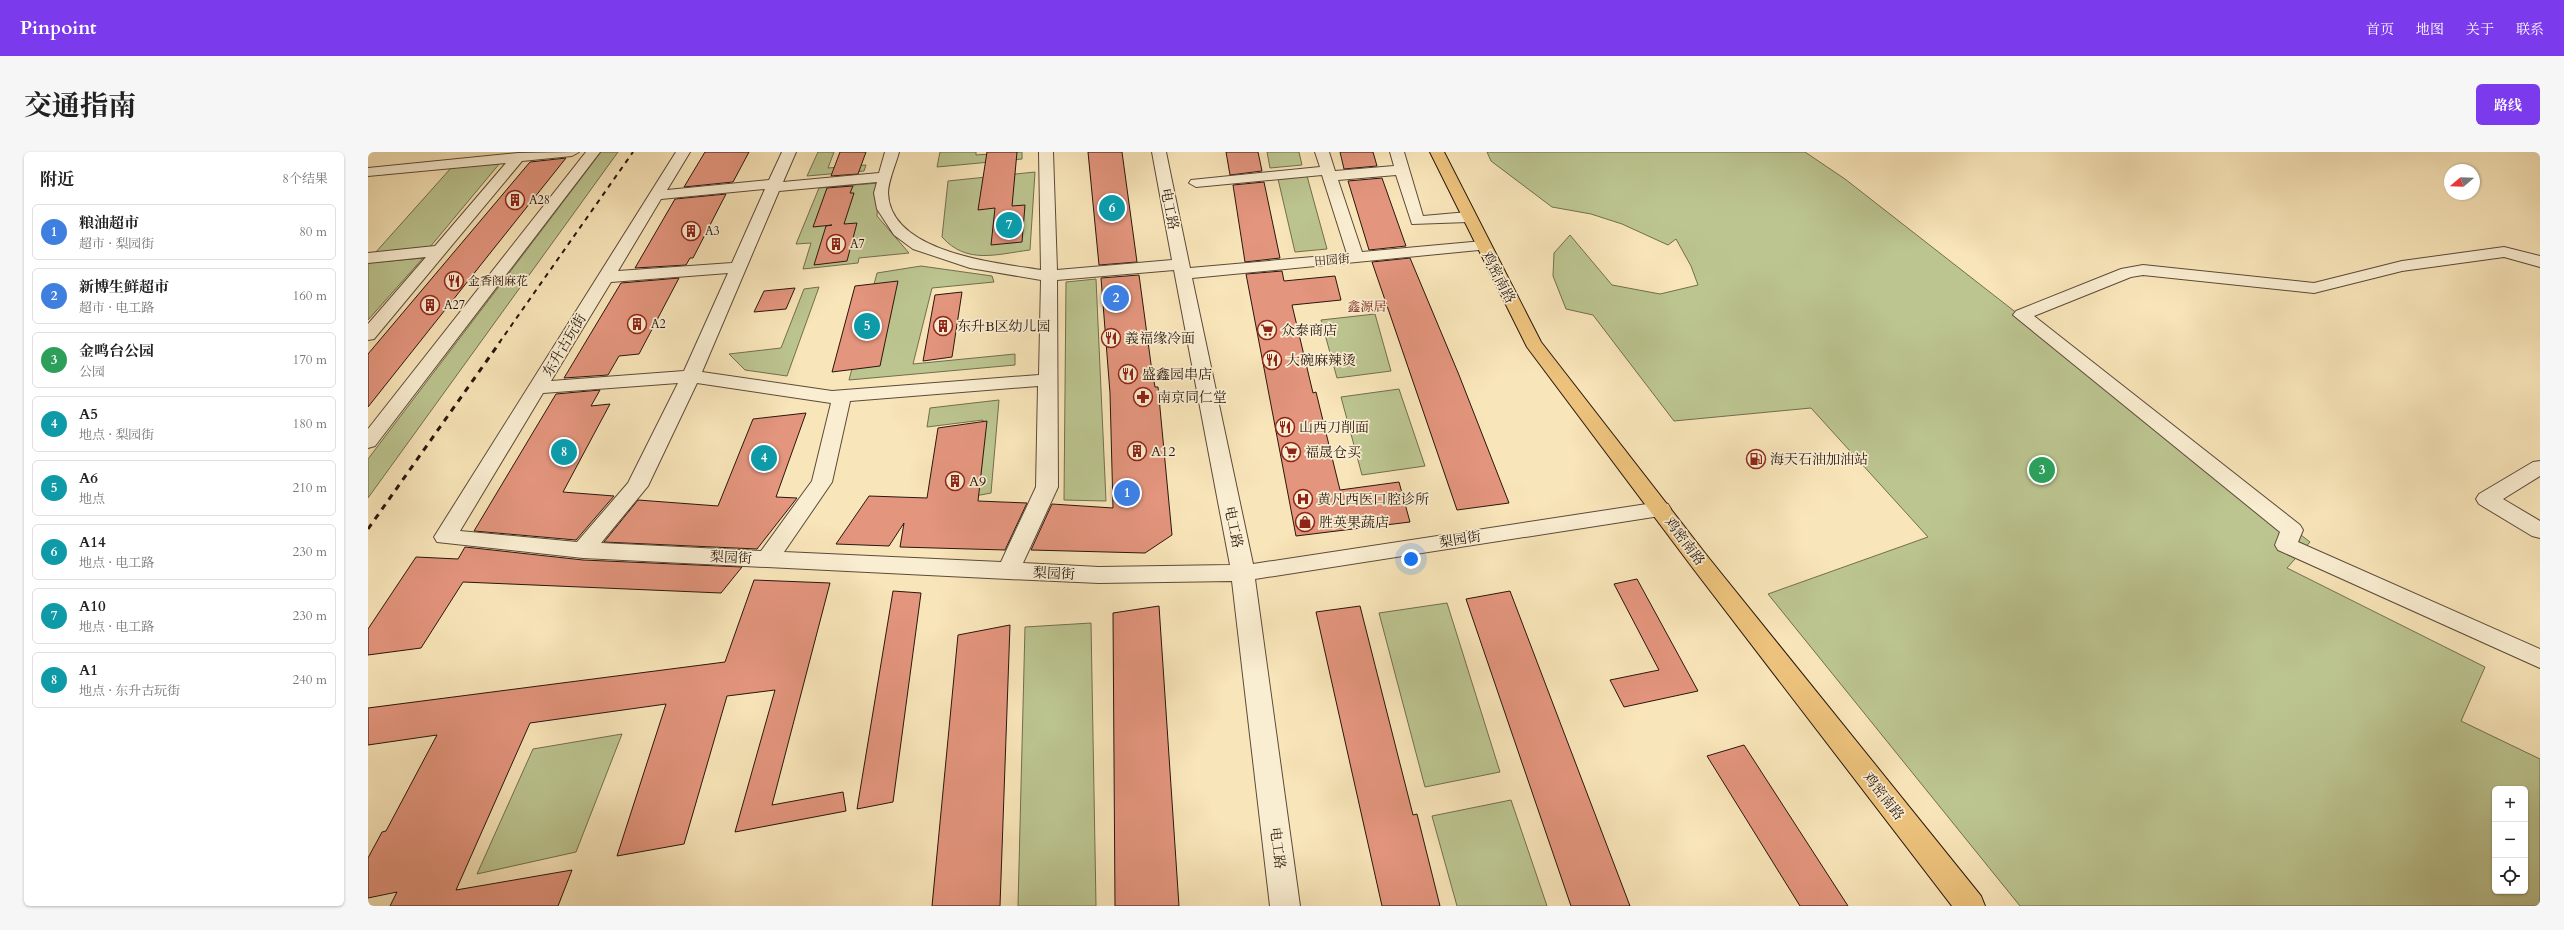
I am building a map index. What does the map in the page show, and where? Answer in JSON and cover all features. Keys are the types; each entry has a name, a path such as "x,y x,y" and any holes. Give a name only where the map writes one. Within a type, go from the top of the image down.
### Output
{"main road":[{"name":"鸡密南路","path":"1438,152 1468,217 1533,343 1660,509 1970,906"}],"street":[{"path":"368,172 572,152"},
{"path":"368,442 593,152"},
{"name":"东升古玩街","path":"445,537 683,152"},
{"path":"583,550 637,486 691,376 740,267 789,152"},
{"name":"田园街","path":"892,152 880,193 885,209 900,232 919,246 970,263 1049,276 1356,258 1483,246"},
{"path":"1008,571 1047,487 1049,276 1046,152"},
{"name":"电工路","path":"1159,152 1181,269 1243,573 1285,906"},
{"path":"1322,152 1356,258"},
{"path":"1397,152 1417,221 1468,217"},
{"path":"368,335 518,158"},
{"path":"1196,183 1329,173 1402,170"},
{"path":"657,195 885,177"},
{"path":"368,258 441,250"},
{"path":"2540,262 2529,257 2504,252 2402,266 2314,288 2143,270 2126,273 2022,315 2292,530 2286,545 2540,659"},
{"path":"606,277 740,267"},
{"path":"538,388 691,376 832,397 1047,380"},
{"path":"767,559 822,482 842,396"},
{"path":"2540,467 2487,499 2540,531"},
{"name":"梨园街","path":"445,537 583,550 1008,571 1099,575 1243,573 1660,509"}],"green space":[{"path":"601,152 618,152 368,498 368,459"},
{"path":"818,152 834,152 828,168 866,165 864,171 807,176"},
{"path":"940,152 976,152 976,155 1022,152 1022,159 937,167"},
{"path":"1267,152 1299,152 1302,165 1270,168"},
{"path":"1487,152 1805,152 1845,179 2310,542 2287,568 2485,667 2461,721 2540,759 2540,906 2020,906 1768,594 1928,537 1811,408 1674,421 1593,315 1566,309 1553,276 1554,253 1570,235 1612,285 1660,294 1698,285 1691,266 1676,239 1668,245 1622,224 1591,214 1552,207 1491,161"},
{"path":"500,163 430,247 375,253 451,168"},
{"path":"1035,172 1030,250 983,256 962,251 952,246 942,237 948,181"},
{"path":"1307,176 1327,249 1295,252 1278,179"},
{"path":"879,183 877,216 909,253 859,258 858,263 803,269 811,243 796,244 819,188"},
{"path":"423,258 368,320 368,263"},
{"path":"921,266 992,276 994,282 932,288 913,364 1015,354 1015,365 849,380 877,273"},
{"path":"1096,279 1106,501 1064,500 1066,282"},
{"path":"819,287 787,376 745,370 729,354 781,348 804,289"},
{"path":"1375,314 1391,371 1337,378 1321,320"},
{"path":"1399,389 1425,466 1362,475 1341,397"},
{"path":"999,400 991,493 975,496 983,420 927,427 930,408"},
{"path":"1447,603 1500,772 1425,787 1379,613"},
{"path":"1091,623 1096,906 1018,906 1025,627"},
{"path":"622,734 576,852 477,874 533,749"},
{"path":"1511,800 1547,906 1457,906 1432,816"}],"building":[{"path":"705,152 749,152 733,182 684,187"},
{"path":"840,152 866,152 858,174 831,176"},
{"path":"987,152 1017,152 1012,206 1025,205 1022,242 991,245 995,208 978,210"},
{"path":"1088,152 1122,152 1137,262 1099,265"},
{"path":"1226,152 1258,152 1262,171 1230,175"},
{"path":"1340,152 1373,152 1377,166 1344,169"},
{"path":"566,158 368,407 368,354 530,162"},
{"path":"1382,178 1406,246 1369,250 1348,181"},
{"path":"1264,182 1280,258 1245,262 1233,185"},
{"path":"853,186 850,193 854,193 844,224 857,223 847,261 814,265 826,226 832,225 813,227 827,188"},
{"path":"726,194 693,258 690,258 686,265 635,268 675,199"},
{"path":"1410,258 1459,375 1509,503 1457,510 1372,262"},
{"path":"1282,271 1284,281 1335,276 1341,300 1292,305 1313,393 1316,392 1340,490 1399,482 1410,522 1296,536 1246,274"},
{"path":"1139,275 1151,364 1155,387 1158,387 1172,535 1145,553 1031,550 1052,504 1113,508 1110,393 1101,278"},
{"path":"679,278 639,354 619,356 608,375 564,378 621,283"},
{"path":"898,281 880,366 832,372 855,286"},
{"path":"795,288 786,309 754,312 764,291"},
{"name":"东升B区幼儿园","path":"962,292 952,357 923,361 935,295"},
{"path":"600,390 591,406 610,404 563,492 614,496 576,540 474,531 556,394"},
{"path":"806,413 776,497 797,498 757,549 604,542 638,500 718,506 753,419"},
{"path":"987,421 978,501 1027,503 1005,550 900,547 904,523 889,546 836,544 869,496 927,498 938,428"},
{"path":"465,547 583,560 742,567 721,593 463,582 421,648 368,655 368,629 416,557 458,559"},
{"path":"1637,579 1698,691 1624,707 1610,680 1659,670 1614,584"},
{"path":"754,580 830,583 772,805 843,792 846,811 735,832 775,690 727,696 684,844 617,856 666,704 530,723 456,890 572,870 558,906 390,906 397,892 368,898 368,858 382,832 386,831 437,735 368,745 368,708 725,662"},
{"path":"893,591 921,593 893,802 857,809"},
{"path":"1510,591 1630,906 1571,906 1466,599"},
{"path":"1159,606 1179,906 1115,906 1113,613"},
{"path":"1360,606 1413,815 1417,814 1440,906 1382,906 1316,612"},
{"path":"1010,625 1000,906 932,906 958,635"},
{"path":"1744,745 1848,906 1800,906 1707,756"}],"railway":[{"path":"499,343 633,152"},
{"path":"368,529 500,342"}],"place":[{"name":"A28","path":"515,200"},
{"name":"A14","path":"1112,208"},
{"name":"A10","path":"1009,225"},
{"name":"A3","path":"691,231"},
{"name":"A7","path":"836,244"},
{"name":"金香阁麻花","path":"454,281"},
{"name":"新博生鲜超市","path":"1116,298"},
{"name":"A27","path":"430,305"},
{"name":"A2","path":"637,324"},
{"name":"A6","path":"867,326"},
{"name":"东升B区幼儿园","path":"943,326"},
{"name":"众泰商店","path":"1267,330"},
{"name":"義福缘冷面","path":"1111,338"},
{"name":"大碗麻辣烫","path":"1272,360"},
{"name":"盛鑫园串店","path":"1128,374"},
{"name":"南京同仁堂","path":"1143,397"},
{"name":"山西刀削面","path":"1285,427"},
{"name":"A12","path":"1137,451"},
{"name":"A1","path":"564,452"},
{"name":"福晟仓买","path":"1291,452"},
{"name":"A5","path":"764,458"},
{"name":"海天石油加油站","path":"1756,459"},
{"name":"金鸣台公园","path":"2042,470"},
{"name":"A9","path":"955,481"},
{"name":"粮油超市","path":"1127,493"},
{"name":"黄凡西医口腔诊所","path":"1303,499"},
{"name":"胜英果蔬店","path":"1305,522"}],"district":[{"name":"鑫源居","path":"1367,306"}]}
